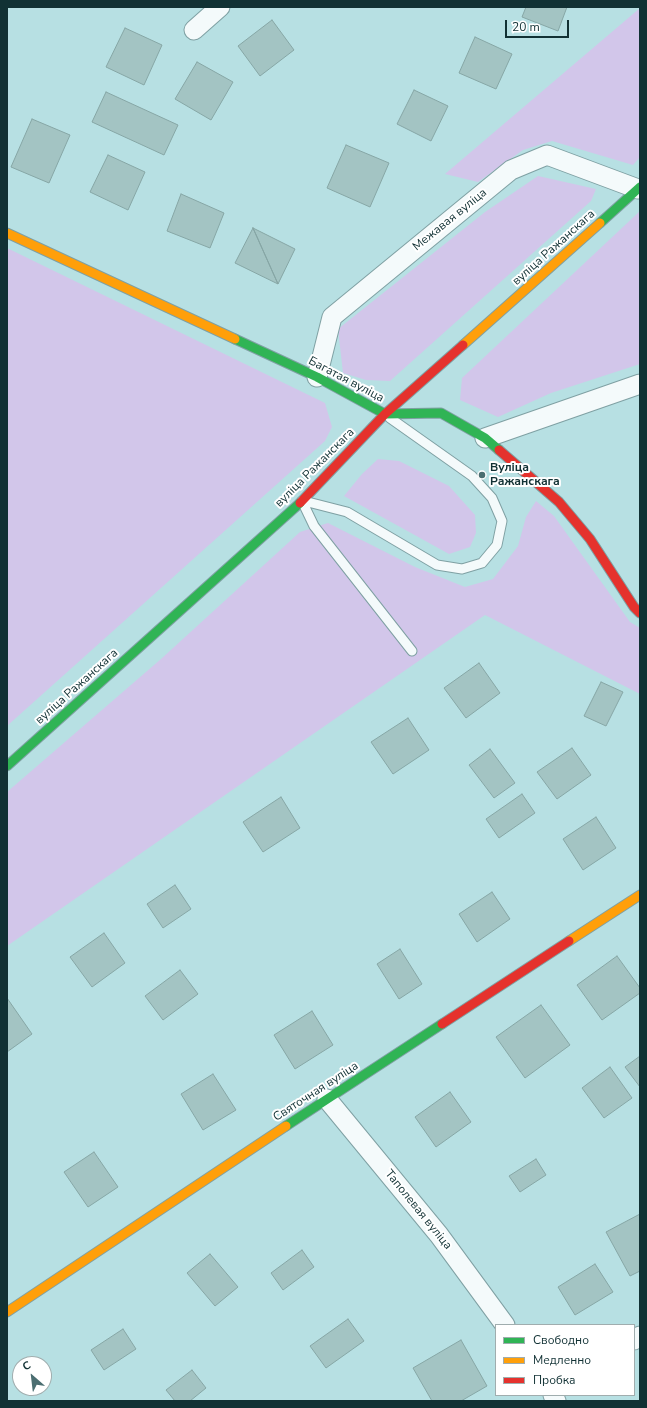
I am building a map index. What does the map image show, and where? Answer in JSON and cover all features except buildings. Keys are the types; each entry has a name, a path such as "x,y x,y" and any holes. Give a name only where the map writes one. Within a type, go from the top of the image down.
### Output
{"street":[{"path":"194,30 220,7"},
{"name":"Межавая вуліца","path":"317,377 332,317 511,170 547,155 639,188"},
{"name":"вуліца Ражанскага","path":"7,766 302,501 385,414 639,188"},
{"name":"Багатая вуліца","path":"7,234 317,377 385,414 441,413 485,438 559,502 590,539 634,607 640,613"},
{"path":"485,438 640,384"},
{"name":"Святочная вуліца","path":"7,1312 328,1099 640,895"},
{"name":"Таполевая вуліца","path":"328,1099 439,1235 504,1324"}],"lane":[{"path":"302,501 347,512 437,565 462,569 482,564 497,545 502,521 492,498 472,476 385,414"},
{"path":"302,501 314,526 412,651"}],"shaded area":[{"path":"640,8 640,157 633,165 552,141 523,150 478,182 445,174"},
{"path":"538,176 596,189 591,201 390,381 366,380 343,373 338,329 485,212"},
{"path":"640,211 640,364 551,393 498,417 460,400 462,378"},
{"path":"7,248 325,403 332,427 325,441 7,726"},
{"path":"378,459 399,461 449,486 475,515 476,533 470,547 449,554 344,496 362,474"},
{"path":"536,501 554,516 630,622 640,628 640,694 485,615 7,946 7,792 161,659 300,532 328,523 415,567 465,587 493,579 518,546 526,517"}],"traffic: fast":[{"path":"600,223 640,187"},
{"path":"235,339 317,377 385,414 441,413 485,438 499,450"},
{"path":"7,766 300,503"},
{"path":"286,1126 442,1024"}],"traffic: slow":[{"path":"463,345 600,223"},
{"path":"7,233 235,339"},
{"path":"569,941 640,895"},
{"path":"7,1312 286,1126"}],"traffic: jam":[{"path":"300,503 385,414 463,345"},
{"path":"499,450 559,502 590,539 634,607 640,613"},
{"path":"442,1024 569,941"}],"place":[{"name":"Вуліца Ражанскага","path":"482,475"}]}
